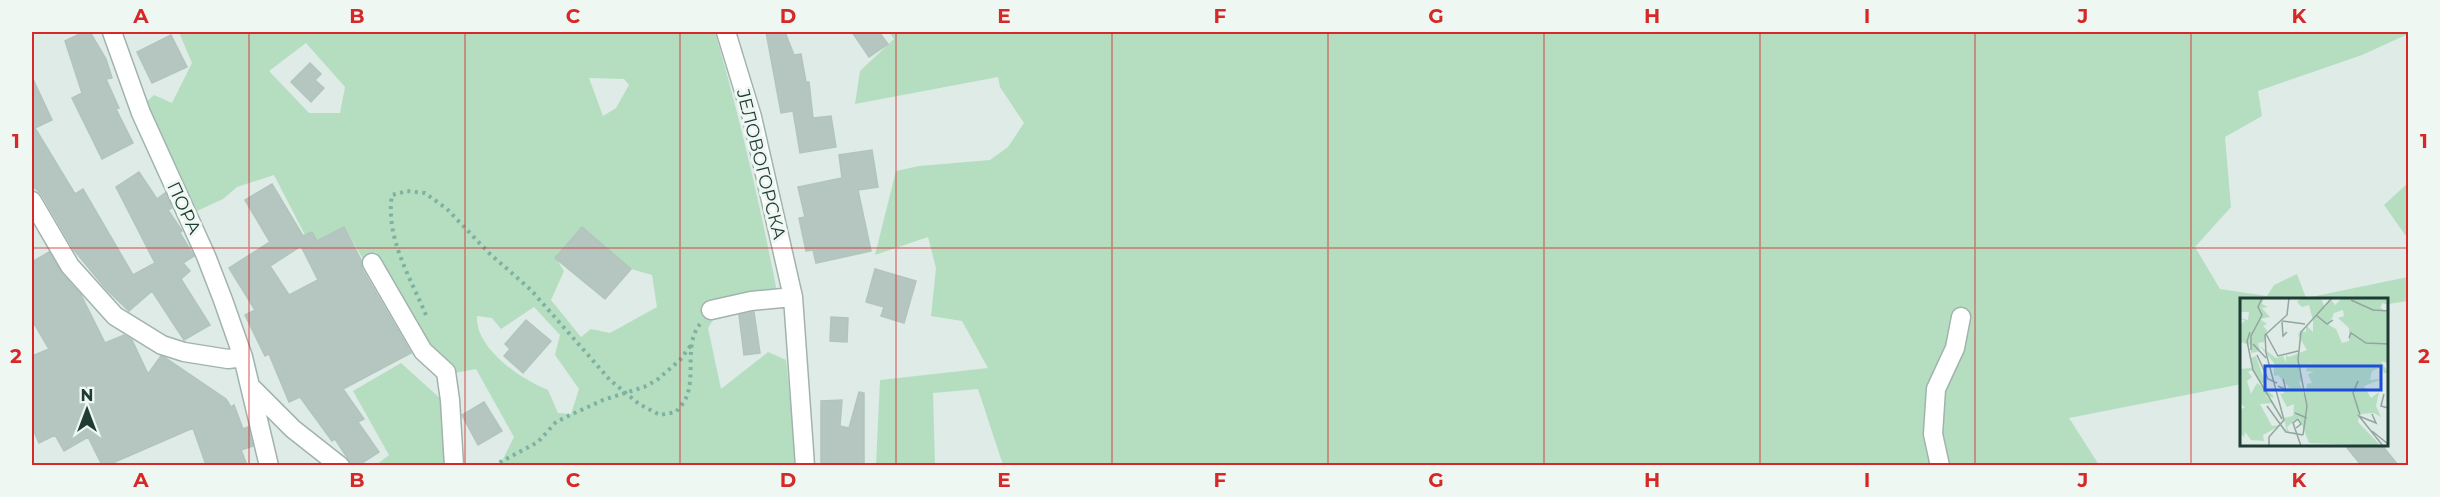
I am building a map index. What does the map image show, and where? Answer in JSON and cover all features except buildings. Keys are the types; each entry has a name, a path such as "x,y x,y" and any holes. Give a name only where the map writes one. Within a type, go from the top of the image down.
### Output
{"street":[{"name":"ПОРА","path":"112,32 141,113 206,256 243,357 269,465"},
{"name":"ЈЕЛОВОГОРСКА","path":"726,32 752,117 793,297 805,465"},
{"path":"32,201 70,266 115,316 162,345 184,352 228,359 243,357"},
{"path":"372,263 423,351 446,372 454,465"},
{"path":"711,310 793,297"},
{"path":"1940,465 1933,434 1936,389 1955,348 1961,318"},
{"path":"250,387 293,429 340,465"}],"path":[{"path":"427,317 396,244 389,213 392,195 406,191 425,193 447,209 489,253 531,290 610,380 639,404 660,414 676,412 686,400 693,342 697,329 711,310"},
{"path":"493,465 538,442 556,422 625,392 644,387 667,372 680,360 693,342"}],"green space":[{"path":"179,32 715,32 749,161 777,292 716,315 708,328 721,389 768,352 786,360 797,465 500,465 514,437 476,369 449,374 427,341 376,252 363,259 344,227 317,241 312,232 305,235 274,175 237,187 223,199 197,211 146,102 154,95 172,103 192,63","holes":["306,43 345,87 340,113 309,113 269,71","589,78 624,79 629,85 616,108 603,116","582,227 631,269 652,275 657,307 610,333 591,329 581,337 551,300 564,271 556,258","534,307 560,335 555,355 579,389 571,414 558,413 548,390 513,370 491,351 478,328 477,316 492,318 501,329"]},
{"path":"889,32 2408,32 2362,55 2258,91 2262,116 2225,137 2231,207 2195,247 2220,289 2267,296 2274,285 2297,274 2306,298 2240,298 2240,384 2069,418 2099,465 1003,465 978,389 933,393 935,465 876,465 880,380 988,368 962,321 931,316 936,268 928,237 875,255 896,171 919,166 990,160 1008,147 1024,123 1000,87 998,77 855,104 860,71 894,39"},
{"path":"2408,183 2408,239 2384,205"},
{"path":"2408,277 2408,301 2389,304 2389,298 2306,298"},
{"path":"401,363 443,401 452,465 376,465 389,455 353,391"}]}
